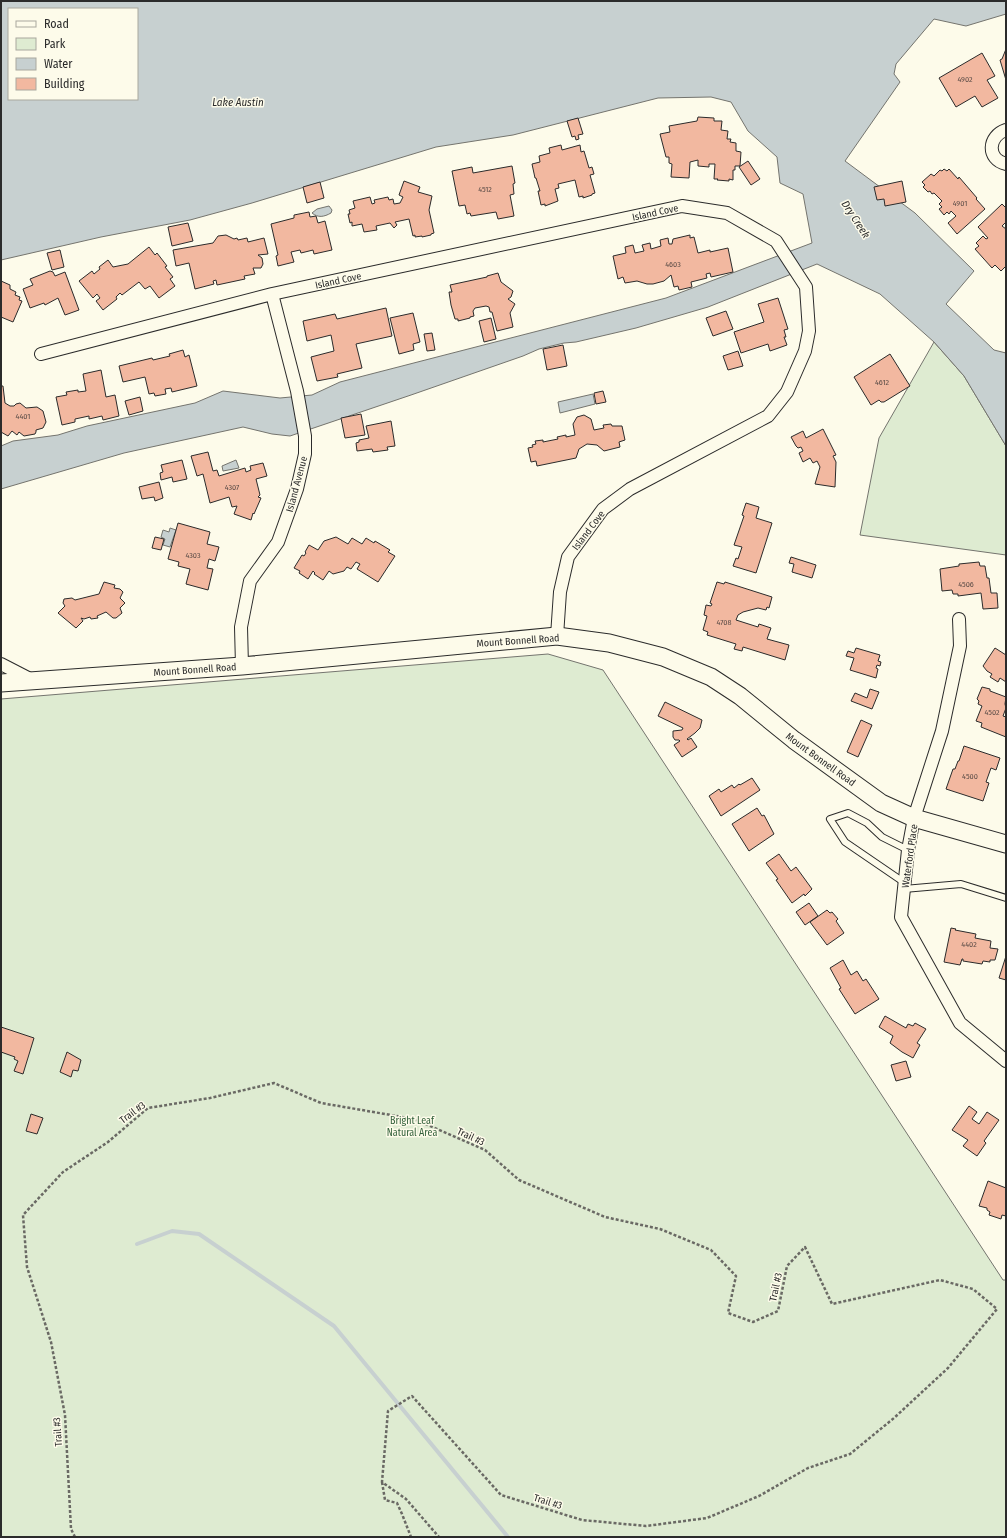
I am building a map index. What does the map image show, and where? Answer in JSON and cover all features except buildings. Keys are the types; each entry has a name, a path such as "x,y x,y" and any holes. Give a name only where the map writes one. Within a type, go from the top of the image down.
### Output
{"street":[{"path":"1006,130 995,138 991,150 994,157 998,161 1006,164"},
{"name":"Island Cove","path":"41,354 272,294 682,206 727,212 776,241 806,287 809,331 805,351 787,392 768,416 630,489 603,509 568,557 560,592 557,636"},
{"name":"Island Avenue","path":"242,666 240,627 250,581 278,542 297,489 305,454 305,436 297,391 272,294"},
{"name":"Waterford Place","path":"959,619 960,646 942,731 914,818 908,850 901,917 960,1023 1006,1061"},
{"name":"Mount Bonnell Road","path":"1,683 242,666 557,636 609,643 663,657 711,677 740,696 794,740 881,803 914,818 1006,844"},
{"path":"1,664 33,681"}],"lane":[{"path":"908,850 882,837 867,823 848,813 830,818 845,842 904,886 961,884 1006,898"}],"path":[{"name":"Trail #3","path":"75,1537 71,1529 65,1415 52,1342 27,1267 23,1215 63,1172 108,1142 148,1108 210,1098 274,1083 321,1103 414,1119 485,1150 519,1180 606,1217 660,1229 711,1250 736,1276 728,1313 753,1322 778,1311 787,1266 806,1247 832,1304 940,1280 973,1289 997,1309 948,1368 894,1418 850,1454 808,1468 759,1496 707,1518 646,1526 582,1520 501,1495 412,1396 388,1411 382,1482"},
{"path":"382,1482 385,1500 396,1503 411,1537"},
{"path":"382,1482 406,1499 439,1537"}],"green space":[{"path":"934,342 964,376 1006,446 1006,555 860,535 879,438"},
{"name":"Bright Leaf Natural Area","path":"548,654 603,670 1003,1280 1006,1280 1006,1537 1,1537 1,699"}],"water":[{"name":"Lake Austin","path":"1,1 1006,1 1006,14 966,26 934,19 896,64 894,74 900,82 845,161 915,213 974,271 946,304 994,350 1006,353 1006,446 964,376 934,342 880,294 817,264 708,307 636,328 539,349 523,356 290,436 272,434 243,427 124,453 1,489 1,446 13,441 58,435 87,426 195,403 223,391 280,398 312,395 340,382 666,298 812,243 803,194 780,183 777,157 748,131 731,102 711,97 658,98 513,135 436,147 252,203 190,220 101,237 1,260"},
{"path":"329,206 332,210 331,213 319,216 312,213 317,209"},
{"path":"593,394 595,404 560,413 558,402"},
{"path":"236,460 239,468 223,471 222,466"},
{"path":"170,528 176,530 170,547 163,545 165,539 161,537 163,530 169,532"}],"waterway":[{"path":"137,1244 172,1231 199,1234 334,1326 508,1537"}],"water label":[{"name":"Dry Creek","path":"856,219"}]}
